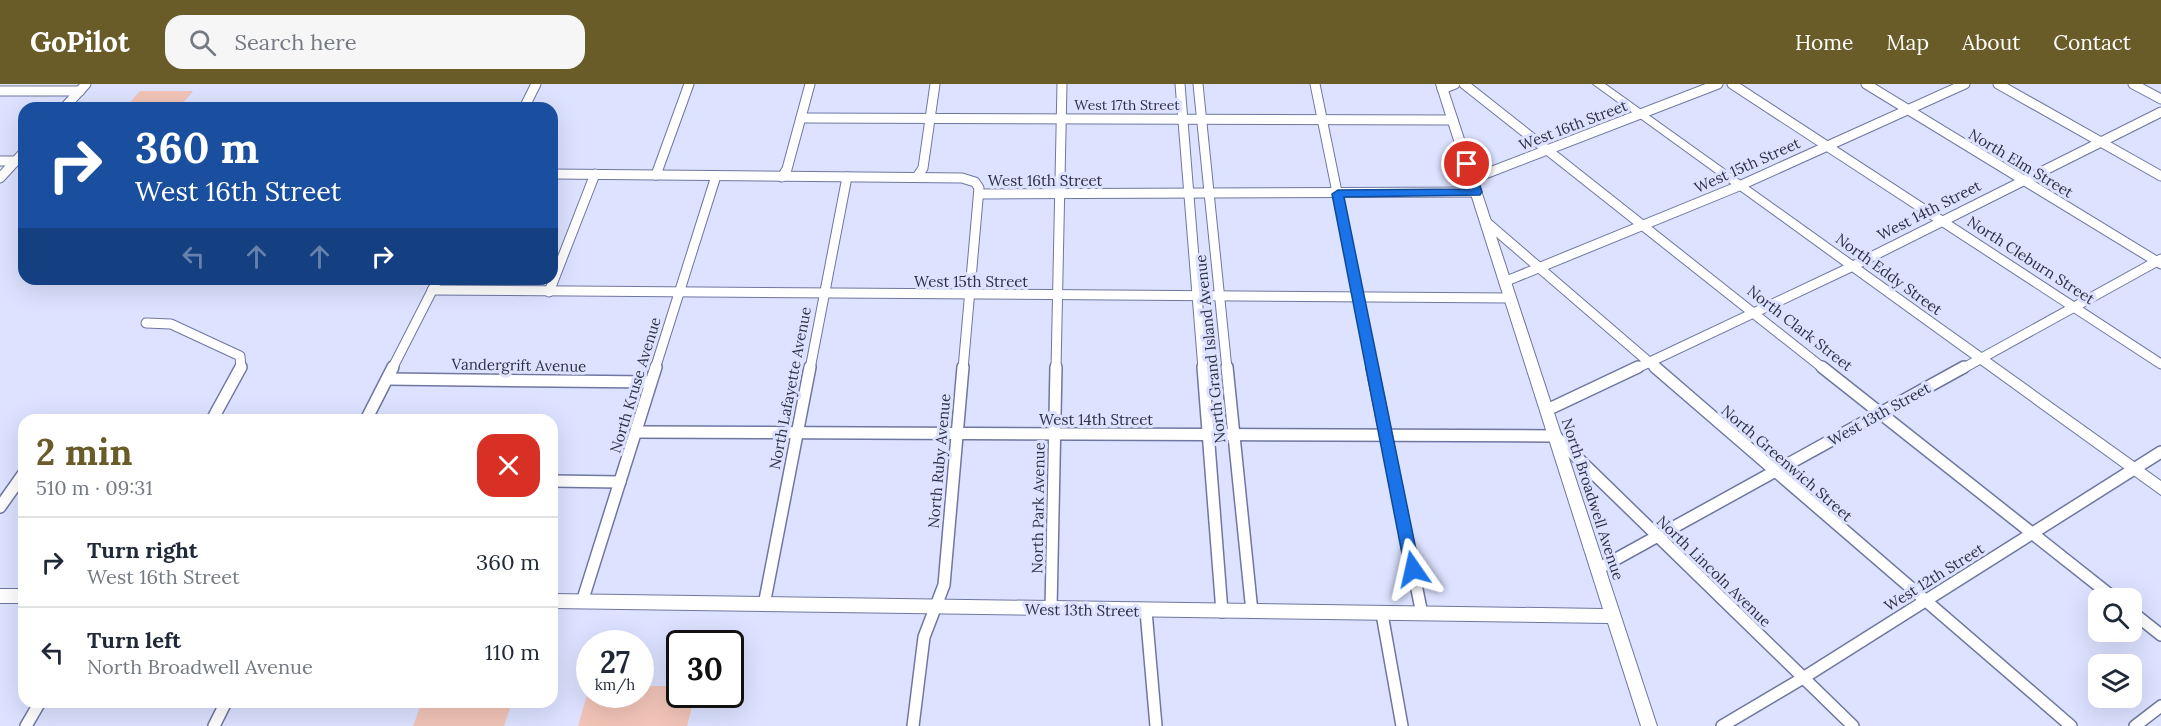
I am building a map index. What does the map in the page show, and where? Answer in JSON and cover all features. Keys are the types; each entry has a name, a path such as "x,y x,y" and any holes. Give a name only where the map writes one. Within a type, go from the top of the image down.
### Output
{"main road":[{"name":"North Eddy Street","path":"1598,84 2161,489"},
{"name":"North Broadwell Avenue","path":"1442,86 1649,726"},
{"path":"0,596 18,596"},
{"name":"West 13th Street","path":"558,601 1613,616"}],"street":[{"path":"70,102 86,84"},
{"path":"527,102 536,84"},
{"path":"656,175 689,84"},
{"path":"782,177 787,169 810,84"},
{"path":"917,177 923,168 935,84"},
{"name":"North Park Avenue","path":"1051,609 1062,84"},
{"name":"North Grand Island Avenue","path":"1180,84 1222,612"},
{"name":"North Grand Island Avenue","path":"1198,84 1252,612"},
{"path":"1315,84 1422,614"},
{"name":"North Broadwell Avenue","path":"1442,86 1455,84"},
{"name":"North Clark Street","path":"1464,84 2101,588"},
{"name":"West 16th Street","path":"558,174 962,177 975,182 979,188 979,194 1338,194 1474,186 1545,150 1718,84"},
{"name":"North Cleburn Street","path":"1732,84 2161,364"},
{"name":"North Elm Street","path":"1866,84 2160,262"},
{"name":"West 15th Street","path":"1539,268 1739,186 1965,84"},
{"path":"1998,84 2161,176"},
{"path":"2133,84 2161,99"},
{"path":"0,91 80,91"},
{"name":"West 14th Street","path":"1547,410 1851,267 2161,112"},
{"name":"West 17th Street","path":"801,118 1453,120"},
{"path":"0,178 18,159"},
{"path":"0,161 16,161"},
{"path":"558,269 595,174"},
{"name":"North Kruse Avenue","path":"582,602 716,176"},
{"name":"North Lafayette Avenue","path":"764,605 847,177"},
{"name":"North Ruby Avenue","path":"913,726 920,645 931,608 944,585 979,194"},
{"name":"North Greenwich Street","path":"1485,221 2071,726"},
{"name":"West 13th Street","path":"1598,569 2075,306 2160,262"},
{"path":"1504,282 1539,268"},
{"path":"369,414 435,285"},
{"path":"549,292 552,285"},
{"name":"West 15th Street","path":"432,290 1058,297 1509,298"},
{"path":"146,323 171,324 240,356 241,371 216,414"},
{"name":"Vandergrift Avenue","path":"387,379 650,381"},
{"name":"West 14th Street","path":"637,432 1555,436"},
{"name":"North Lincoln Avenue","path":"1555,436 1853,726"},
{"name":"West 12th Street","path":"1722,726 1803,678 2161,452"},
{"path":"558,481 620,482"},
{"path":"0,507 18,482"},
{"path":"1146,610 1156,726"},
{"path":"1382,614 1402,726"},
{"path":"2142,620 2161,636"},
{"path":"2135,726 2161,706"},
{"path":"26,726 36,708"},
{"path":"214,726 223,708"}],"shaded area":[{"path":"140,91 193,91 184,102 130,102"},
{"path":"654,686 666,686 666,708 692,708 687,726 578,726 583,708 654,708"},
{"path":"420,708 510,708 504,726 413,726"}],"route":[{"path":"1413,569 1338,194 1476,192 1467,164"}]}
